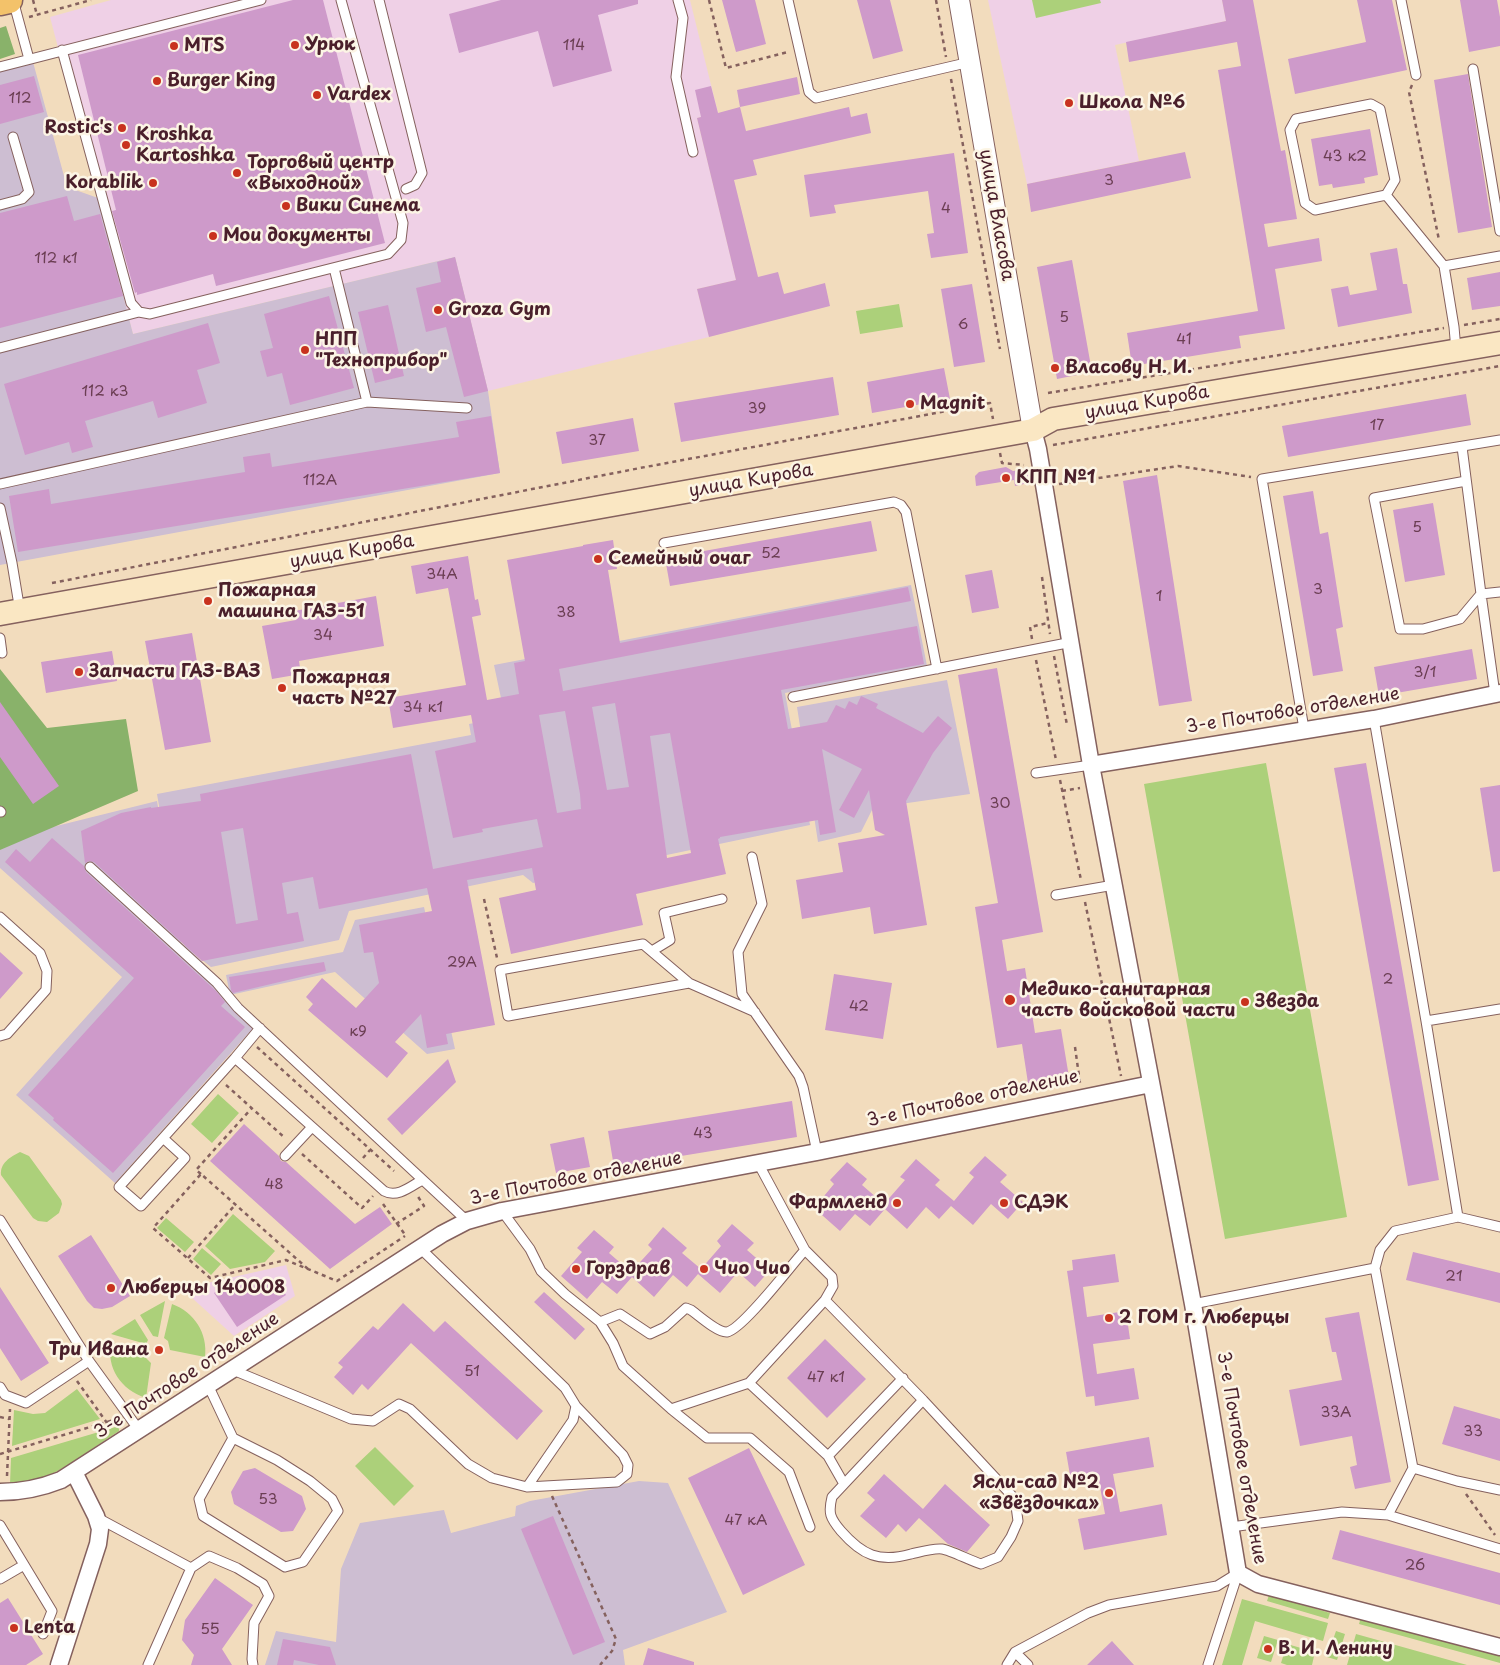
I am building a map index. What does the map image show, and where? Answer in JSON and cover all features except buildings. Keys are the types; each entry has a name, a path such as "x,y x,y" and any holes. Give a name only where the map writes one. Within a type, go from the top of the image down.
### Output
{"main road":[{"path":"0,2 14,10"},
{"name":"улица Кирова","path":"10,613 1034,430 1053,419 1500,343"}],"street":[{"name":"улица Власова","path":"959,0 1034,430"},
{"name":"3-е Почтовое отделение","path":"1034,430 1092,765 1193,1304 1238,1573 1258,1584 1500,1647"},
{"name":"3-е Почтовое отделение","path":"1092,765 1374,719 1498,694"},
{"name":"3-е Почтовое отделение","path":"3,1492 44,1487 61,1480 442,1234 467,1221 502,1211 817,1152 1151,1084"},
{"path":"59,1665 98,1544 100,1529 96,1516 74,1472"}],"lane":[{"path":"13,0 14,10 29,59"},
{"path":"0,66 262,0"},
{"path":"0,348 139,312 150,314 388,254 401,240 404,223 341,0"},
{"path":"379,0 422,173 415,185 406,189"},
{"path":"678,0 683,18 676,77 693,152"},
{"path":"788,0 809,92 816,98 970,62"},
{"path":"1401,0 1416,75"},
{"path":"62,50 131,303 139,312"},
{"path":"1474,69 1500,232"},
{"path":"1371,104 1380,109 1395,180 1386,195 1315,210 1305,203 1290,130 1296,119 1371,104"},
{"path":"0,205 22,199 29,192 13,137"},
{"path":"1386,195 1444,266 1454,326 1456,351"},
{"path":"1444,266 1500,256"},
{"path":"334,268 367,402"},
{"path":"0,484 367,402 467,408"},
{"path":"1304,729 1262,479 1500,440"},
{"path":"1462,446 1481,594 1498,694"},
{"path":"1466,481 1374,498 1400,629 1423,630 1460,619 1481,594 1500,592"},
{"path":"664,543 894,502 901,505 906,512 937,669"},
{"path":"0,508 12,563 10,613"},
{"path":"0,638 2,653"},
{"path":"793,697 1072,642"},
{"path":"1374,719 1458,1217"},
{"path":"1036,773 1092,765"},
{"path":"752,857 762,904 738,952 742,994 804,1087 817,1152"},
{"path":"90,866 217,983 238,1008 467,1221"},
{"path":"1056,895 1114,885"},
{"path":"652,951 670,940 664,913 722,898"},
{"path":"0,917 40,953 47,971 46,990 6,1034 0,1036"},
{"path":"689,983 508,1016 500,970 643,944 689,983 755,1012"},
{"path":"1426,1021 1500,1009"},
{"path":"164,1138 185,1158 141,1206 119,1187 164,1138 238,1060 260,1028"},
{"path":"238,1060 384,1191 390,1194 397,1194 422,1180"},
{"path":"285,1156 312,1127"},
{"path":"671,1408 749,1382 825,1300 833,1286 832,1278 804,1250 758,1163"},
{"path":"502,1211 530,1249 542,1271 565,1294 600,1322 613,1343 623,1366 707,1438 750,1438 790,1472 810,1527"},
{"path":"1388,1516 1413,1468 1375,1268 1380,1250 1395,1231 1458,1217 1500,1227"},
{"path":"0,1220 89,1361 138,1430"},
{"path":"233,1370 351,1419 373,1421 398,1404 410,1409 468,1464 492,1478 527,1486 548,1486 617,1482 627,1474 628,1465 623,1455 576,1406 565,1388 421,1249"},
{"path":"600,1322 620,1314 650,1334 665,1327 686,1308 720,1331 727,1332 762,1302 804,1250"},
{"path":"1193,1304 1375,1268"},
{"path":"825,1300 903,1378 1015,1499 1018,1521 1011,1537 998,1557 981,1564 942,1549 899,1558 877,1557 854,1545 832,1521 829,1508 832,1497 923,1400"},
{"path":"0,1387 5,1395 26,1403 89,1361"},
{"path":"828,1456 903,1378"},
{"path":"749,1382 828,1456 844,1484"},
{"path":"208,1385 232,1438 293,1470 332,1499 338,1511 303,1562 285,1567 203,1516 199,1500 232,1438"},
{"path":"527,1486 573,1420 576,1406"},
{"path":"1413,1468 1457,1481 1500,1490"},
{"path":"1230,1527 1342,1512 1388,1516 1500,1549"},
{"path":"96,1516 190,1568"},
{"path":"0,1525 52,1611 43,1634"},
{"path":"148,1665 190,1568 209,1556 237,1568 263,1584 268,1596 254,1623 253,1665"},
{"path":"0,1579 24,1565"},
{"path":"1007,1665 1015,1652 1088,1613 1109,1605 1217,1586 1238,1573"},
{"path":"1208,1665 1238,1573"},
{"path":"1015,1652 1028,1665"}],"path":[{"path":"33,0 37,15"},
{"path":"14,10 37,15 91,0"},
{"path":"708,0 726,68 800,49"},
{"path":"936,0 1000,351"},
{"path":"1416,75 1409,92 1444,266"},
{"path":"1048,393 1500,319"},
{"path":"52,583 620,471 990,403 1002,463 1028,465"},
{"path":"1045,486 1178,466 1262,479"},
{"path":"1042,574 1048,623 1068,731"},
{"path":"1048,623 1030,627 1057,769 1123,1089"},
{"path":"484,899 500,970"},
{"path":"238,1060 256,1046 410,1186 424,1206 396,1224"},
{"path":"1075,1047 1082,1097"},
{"path":"252,1108 196,1170 308,1269"},
{"path":"201,1174 153,1228 210,1278 286,1260 337,1281 406,1236"},
{"path":"188,1258 235,1205"},
{"path":"71,1372 107,1423"},
{"path":"3,1492 8,1452 10,1397"},
{"path":"0,1454 128,1416"},
{"path":"0,1417 9,1419"},
{"path":"1457,1481 1500,1542"},
{"path":"548,1486 616,1640 612,1651 600,1665"}],"shaded area":[{"path":"111,0 690,0 718,113 697,118 736,280 697,289 709,337 488,391 455,257 133,334 50,17"},
{"name":"Школа №6","path":"988,0 1222,0 1226,21 1115,45 1139,161 1027,184"},
{"path":"33,62 67,187 98,198 133,334 455,257 488,391 500,473 0,565 0,71"},
{"path":"911,585 927,666 785,693 810,825 533,883 523,875 349,911 339,940 211,967 192,952 224,983 229,1005 255,1026 115,1183 16,1095 122,977 0,868 0,840 157,801 181,942 186,947 182,942 157,794 471,735 469,724 505,717 494,665"},
{"path":"947,680 970,794 873,808 861,832 818,842 797,707"},
{"path":"424,907 455,1049 427,1054 335,972 230,995 226,975 343,952 355,920"},
{"path":"286,1265 295,1296 234,1336 191,1297 203,1284"},
{"path":"639,1481 668,1483 727,1612 623,1650 625,1665 265,1665 276,1631 336,1642 341,1569 360,1523 444,1510 451,1533 515,1516 516,1506 530,1501"}],"green space":[{"path":"1032,0 1100,0 1101,3 1036,18"},
{"path":"6,26 15,54 0,59 0,28"},
{"path":"899,304 903,327 860,334 856,311"},
{"path":"0,669 47,728 126,719 138,791 0,850"},
{"name":"Звезда","path":"1266,763 1347,1217 1225,1239 1144,784"},
{"path":"218,1094 239,1113 212,1143 191,1124"},
{"path":"20,1152 29,1156 61,1200 62,1204 59,1213 47,1222 38,1221 33,1218 1,1175 4,1164 9,1158"},
{"path":"233,1214 275,1251 265,1262 230,1269 205,1246"},
{"path":"166,1218 194,1242 185,1252 157,1228"},
{"path":"202,1248 221,1264 211,1275 193,1259"},
{"path":"165,1301 158,1337 153,1336 140,1315"},
{"path":"172,1304 187,1312 198,1325 204,1340 205,1357 170,1350 168,1341 164,1338"},
{"path":"135,1319 148,1340 146,1344 111,1334"},
{"path":"111,1342 144,1351 145,1357 151,1363 146,1398 129,1390 117,1377 111,1361"},
{"path":"77,1389 100,1419 12,1446 14,1410 33,1414 45,1413"},
{"path":"119,1426 119,1431 42,1480 10,1484 11,1458"},
{"path":"375,1447 414,1486 394,1506 355,1466"},
{"path":"1269,1595 1330,1613 1328,1619 1267,1601"},
{"path":"1242,1599 1328,1623 1323,1641 1255,1621 1242,1665 1222,1665"},
{"path":"1361,1617 1500,1656 1500,1663 1359,1624"},
{"path":"1336,1631 1345,1634 1337,1660 1327,1657"},
{"path":"1356,1634 1467,1665 1347,1665"},
{"path":"1264,1636 1278,1640 1271,1662 1257,1658"},
{"path":"1287,1644 1315,1652 1312,1665 1287,1665 1281,1663"}],"place":[{"name":"Урюк","path":"295,45"},
{"name":"MTS","path":"174,46"},
{"name":"Burger King","path":"157,81"},
{"name":"Vardex","path":"317,95"},
{"name":"Школа №6","path":"1069,103"},
{"name":"Rostic's","path":"122,128"},
{"name":"Kroshka Kartoshka","path":"126,145"},
{"name":"Торговый центр «Выходной»","path":"237,173"},
{"name":"Korablik","path":"153,183"},
{"name":"Вики Синема","path":"286,206"},
{"name":"Мои документы","path":"213,236"},
{"name":"Groza Gym","path":"438,310"},
{"name":"НПП \"Техноприбор\"","path":"305,350"},
{"name":"Власову Н. И.","path":"1055,368"},
{"name":"Magnit","path":"910,404"},
{"name":"КПП №1","path":"1006,478"},
{"name":"Семейный очаг","path":"598,559"},
{"name":"Пожарная машина ГАЗ-51","path":"208,601"},
{"name":"Запчасти ГАЗ-ВАЗ","path":"79,672"},
{"name":"Пожарная часть №27","path":"282,688"},
{"name":"Медико-санитарная часть войсковой части","path":"1010,1000"},
{"name":"Звезда","path":"1245,1002"},
{"name":"Фармленд","path":"897,1203"},
{"name":"СДЭК","path":"1004,1203"},
{"name":"Горздрав","path":"576,1269"},
{"name":"Чио Чио","path":"704,1269"},
{"name":"Люберцы 140008","path":"111,1288"},
{"name":"2 ГОМ г. Люберцы","path":"1109,1318"},
{"name":"Три Ивана","path":"159,1350"},
{"name":"Ясли-сад №2 «Звёздочка»","path":"1109,1493"},
{"name":"Lenta","path":"14,1628"},
{"name":"В. И. Ленину","path":"1268,1649"}]}
